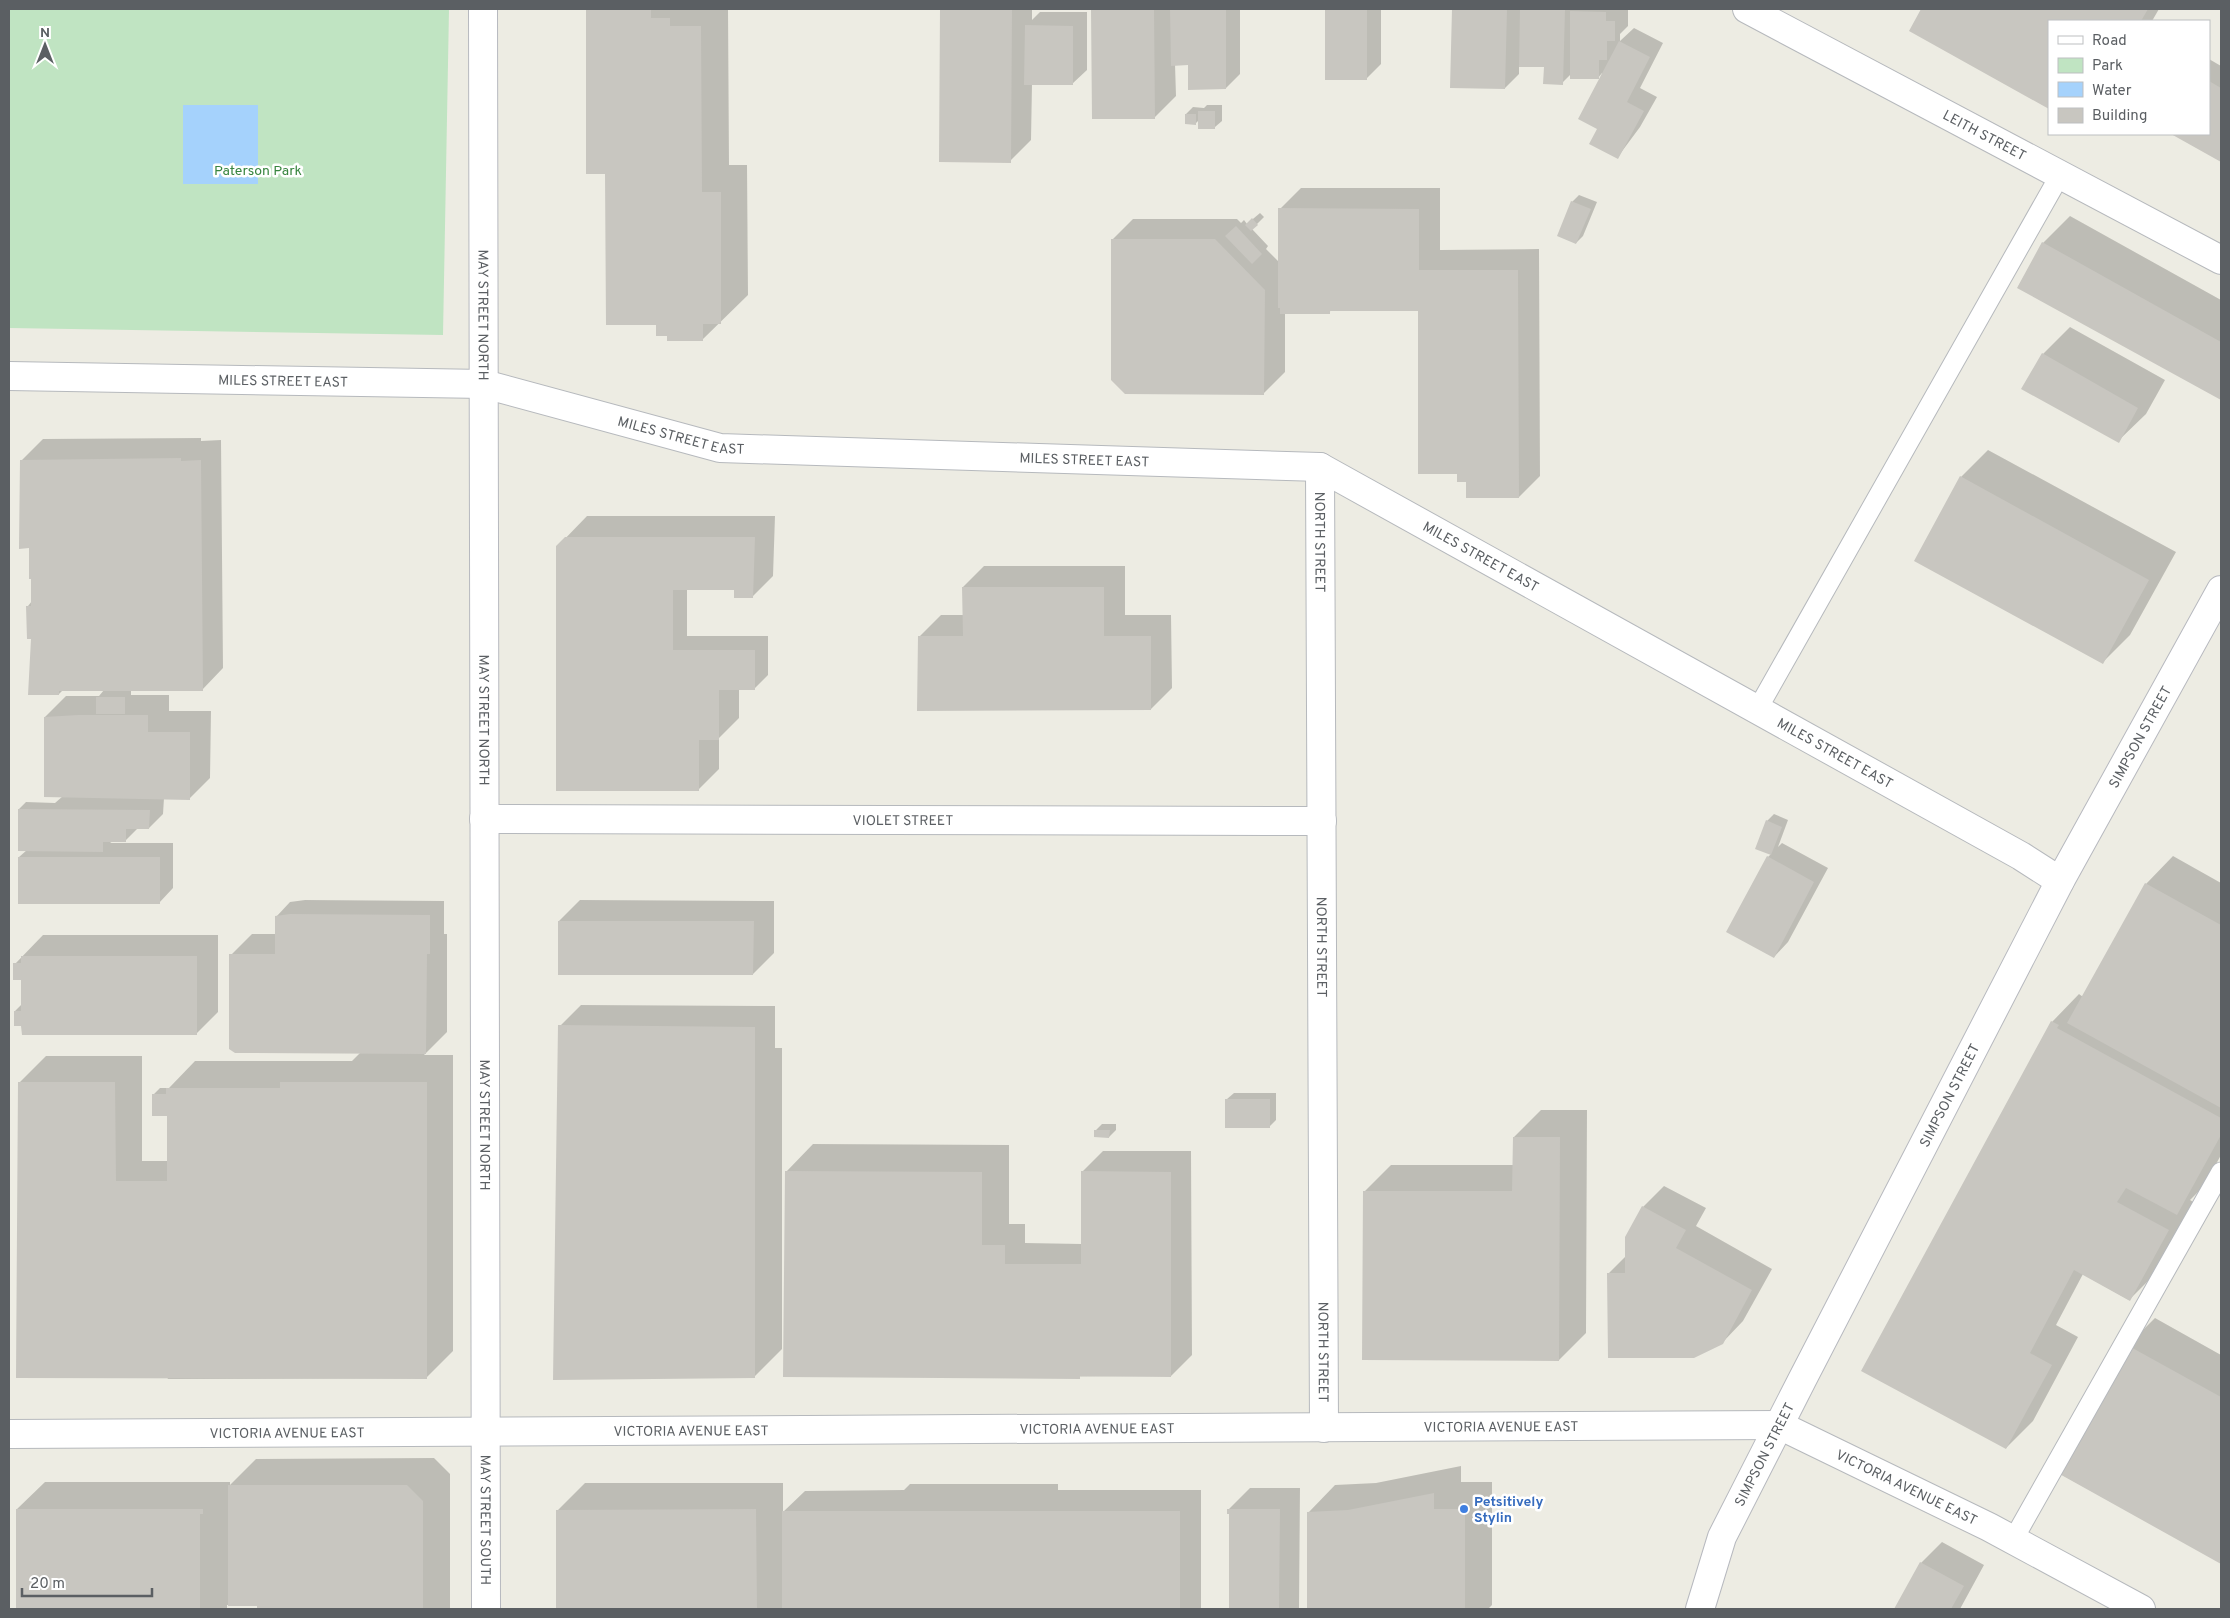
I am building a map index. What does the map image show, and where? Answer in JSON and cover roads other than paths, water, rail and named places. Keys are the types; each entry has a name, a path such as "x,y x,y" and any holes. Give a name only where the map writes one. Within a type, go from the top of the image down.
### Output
{"street":[{"name":"MAY STREET NORTH","path":"483,9 484,1432"},
{"name":"LEITH STREET","path":"1747,9 2221,260"},
{"name":"MILES STREET EAST","path":"9,376 484,384 720,448 1320,467 2021,856 2060,882"},
{"name":"NORTH STREET","path":"1320,467 1324,1428"},
{"name":"SIMPSON STREET","path":"1700,1609 1722,1538 1779,1425 2060,882 2221,590"},
{"name":"VIOLET STREET","path":"484,819 1322,821"},
{"name":"VICTORIA AVENUE EAST","path":"9,1434 1779,1425 2013,1540 2141,1609"},
{"name":"MAY STREET SOUTH","path":"484,1432 486,1609"}],"lane":[{"path":"1757,710 2060,175"},
{"path":"2013,1540 2221,1172"}],"water":[{"path":"183,105 258,105 258,184 183,184"}],"place":[{"name":"Petsitively Stylin","path":"1464,1509"}],"park label":[{"name":"Paterson Park","path":"258,170"}]}
